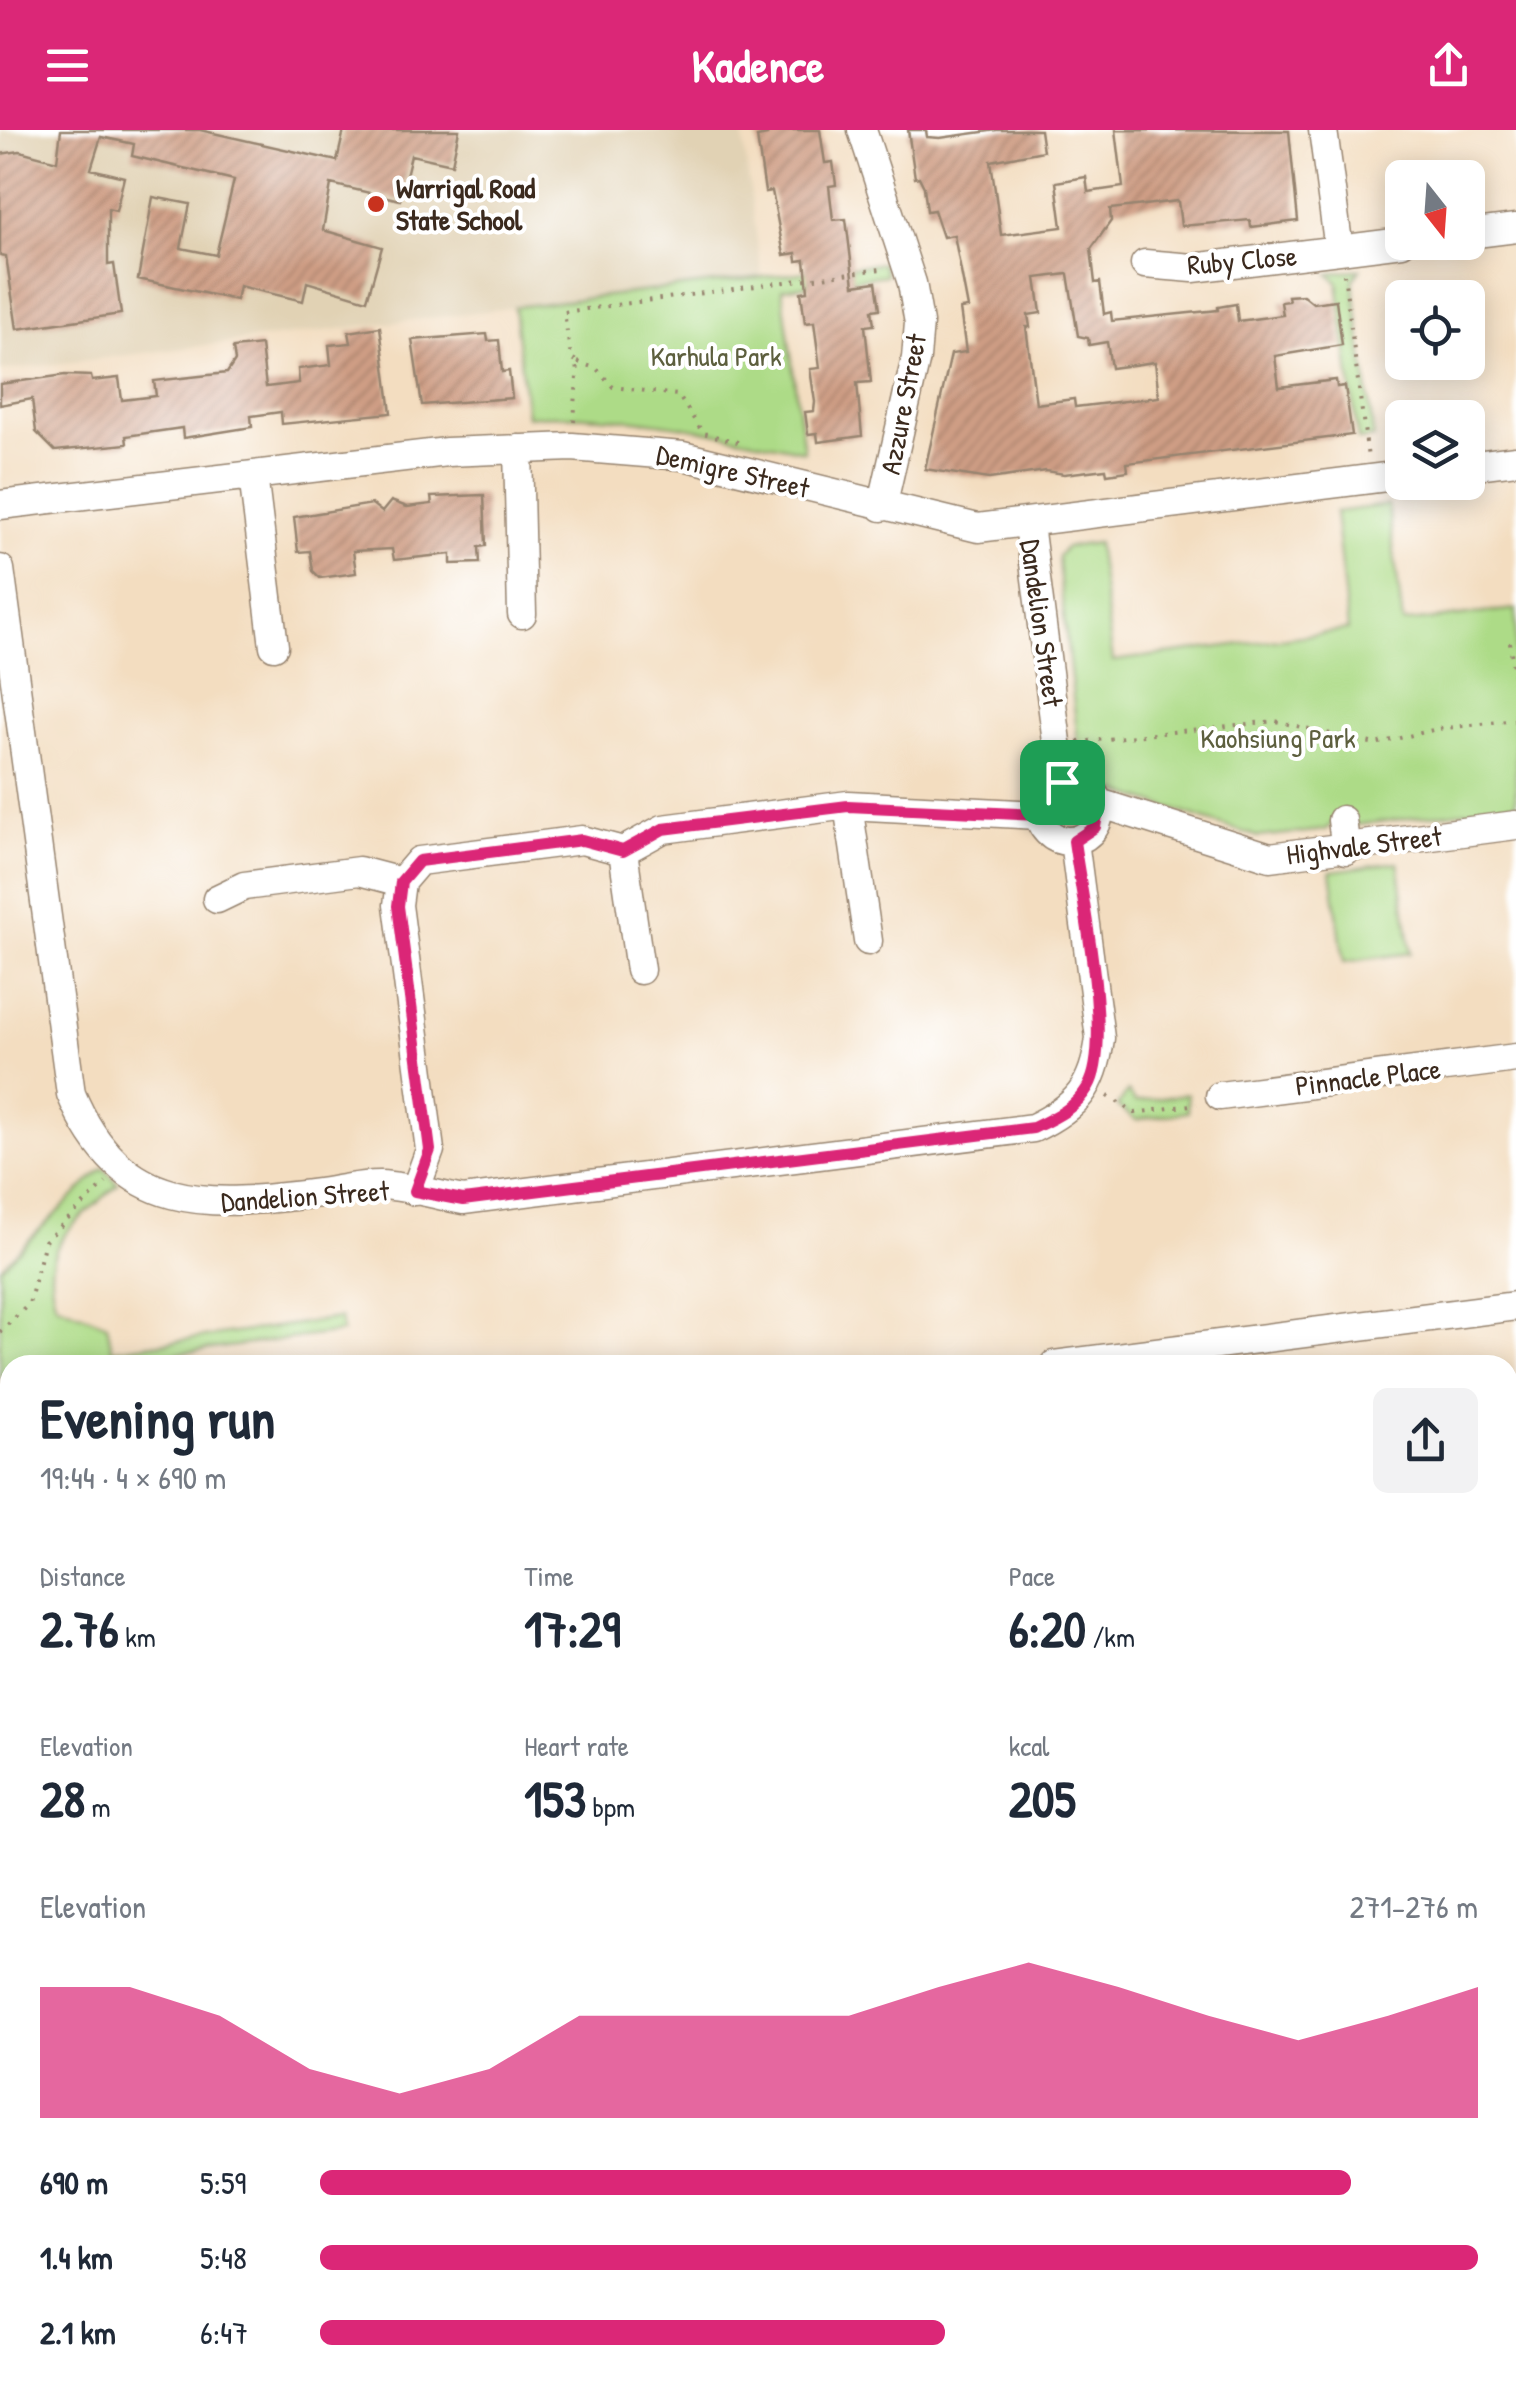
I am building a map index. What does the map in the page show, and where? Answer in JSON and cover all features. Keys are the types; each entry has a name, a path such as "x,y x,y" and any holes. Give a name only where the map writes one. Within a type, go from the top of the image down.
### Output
{"street":[{"name":"Azzure Street","path":"862,130 904,261 919,323 916,358 882,507"},
{"path":"1323,130 1339,250"},
{"path":"1485,232 1516,228"},
{"name":"Ruby Close","path":"1145,264 1193,268 1385,244"},
{"name":"Demigre Street","path":"0,506 448,452 572,447 683,456 978,528 1385,476"},
{"path":"518,449 522,614"},
{"path":"1485,464 1516,460"},
{"path":"253,475 274,646"},
{"name":"Dandelion Street","path":"1029,524 1062,782"},
{"name":"Dandelion Street","path":"0,569 64,1058 83,1122 120,1169 148,1187 188,1201 233,1204 379,1185 463,1200 1033,1128 1066,1112 1090,1084"},
{"path":"1062,782 1081,783 1099,804 1095,827 1074,841 1050,836 1039,815 1046,792 1062,782"},
{"name":"Highvale Street","path":"1099,804 1270,857 1516,825"},
{"path":"415,1191 430,1150 398,906 401,882 419,861 582,840 623,851 663,829 848,806 1039,815"},
{"path":"848,806 868,941"},
{"path":"1342,820 1346,850"},
{"path":"1074,841 1100,1038 1090,1084"},
{"path":"623,851 640,970"},
{"path":"218,899 244,886 359,870 401,882"},
{"name":"Pinnacle Place","path":"1220,1096 1516,1058"},
{"path":"1132,1355 1516,1306"}],"path":[{"path":"1339,250 1371,478"},
{"path":"745,444 703,433 678,395 613,387 597,370 571,358 564,312 884,268 904,261"},
{"path":"572,447 578,362"},
{"path":"1510,642 1516,694"},
{"path":"1058,744 1275,721 1375,744 1438,728 1516,720"},
{"path":"1090,1084 1135,1113 1220,1096"},
{"path":"0,1332 29,1304 45,1241 120,1169"}],"shaded area":[{"name":"Warrigal Road State School","path":"0,130 742,130 762,277 0,371"}],"green space":[{"name":"Karhula Park","path":"882,263 886,275 782,289 804,451 632,420 527,416 514,307"},
{"path":"1360,269 1353,280 1374,438 1358,440 1338,282 1329,274"},
{"name":"Kaohsiung Park","path":"1388,505 1403,623 1516,609 1516,804 1357,825 1348,820 1335,821 1326,830 1258,837 1114,790 1093,777 1079,751 1058,556 1066,547 1097,543 1113,661 1348,630 1335,512"},
{"path":"1398,862 1411,953 1344,962 1331,871"},
{"path":"1128,1092 1136,1102 1187,1094 1188,1112 1136,1120 1117,1106"},
{"path":"103,1168 118,1184 64,1235 56,1249 51,1283 56,1304 107,1324 112,1350 340,1318 342,1332 167,1355 0,1355 0,1268"}],"building":[{"path":"61,130 200,130 337,161 344,130 459,130 452,164 411,155 400,200 331,184 323,230 382,247 367,300 307,282 303,301 239,286 236,300 138,279 153,197 190,204 181,248 216,255 234,180 132,156 134,144 101,137 91,169 124,177 116,211 108,209 108,265 114,264 121,314 17,329 6,256 0,255 0,154 20,151 57,161"},
{"path":"766,130 820,130 825,163 833,162 836,185 829,186 833,220 846,219 854,285 876,282 880,309 872,310 874,325 865,326 871,382 857,383 862,436 818,442 817,433 808,434 805,412 814,411 815,402 810,369 820,368 814,322 805,323 801,292 808,291 805,260 797,261 796,253 784,255 772,191 765,192 757,137 767,135"},
{"path":"908,130 926,130 927,137 940,138 997,130 1040,130 1043,151 991,161 1001,235 1062,227 1056,182 1086,177 1088,192 1123,187 1116,130 1289,131 1298,221 1251,227 1250,220 1181,226 1178,201 1110,209 1111,221 1091,249 1095,283 1100,282 1104,314 1111,312 1112,321 1218,310 1236,304 1238,321 1283,315 1281,302 1289,301 1288,296 1303,295 1313,303 1336,300 1342,345 1275,356 1279,387 1336,380 1337,387 1345,386 1352,435 1127,463 1128,471 1107,474 1106,469 1064,474 1046,471 989,479 925,469 951,354 966,352 960,309 968,308 954,235 943,237 934,210 927,211 924,187 919,177 915,178","holes":["1068,274 1078,336 1088,338 1089,345 1107,342 1111,368 1155,362 1159,397 1075,407 1074,399 1036,404 1026,327 1030,327 1028,315 1041,313 1036,278"]},
{"path":"380,327 391,413 282,424 281,412 251,416 252,427 183,438 182,428 126,436 127,444 55,451 36,432 32,399 0,405 0,384 65,375 91,376 92,381 119,378 122,400 156,396 154,381 227,373 235,361 233,348 261,345 266,387 299,383 298,369 331,365 329,345 351,343 349,332"},
{"path":"487,334 488,341 499,340 502,372 509,371 512,398 422,405 412,340"},
{"path":"484,495 486,546 479,547 480,563 451,564 451,554 394,560 392,549 353,551 356,573 320,578 313,571 310,551 298,552 294,517 372,504 382,512 391,501 407,507 432,504 431,497"}],"place":[{"name":"Warrigal Road State School","path":"376,204"}],"route":[{"path":"1062,782 1081,783 1099,804 1095,827 1074,841 1100,1038 1090,1084 1066,1112 1033,1128 463,1200 415,1191 426,1170 430,1150 398,906 401,882 419,861 582,840 623,851 663,829 848,806 1039,815 1040,801 1046,792 1062,782"}]}
